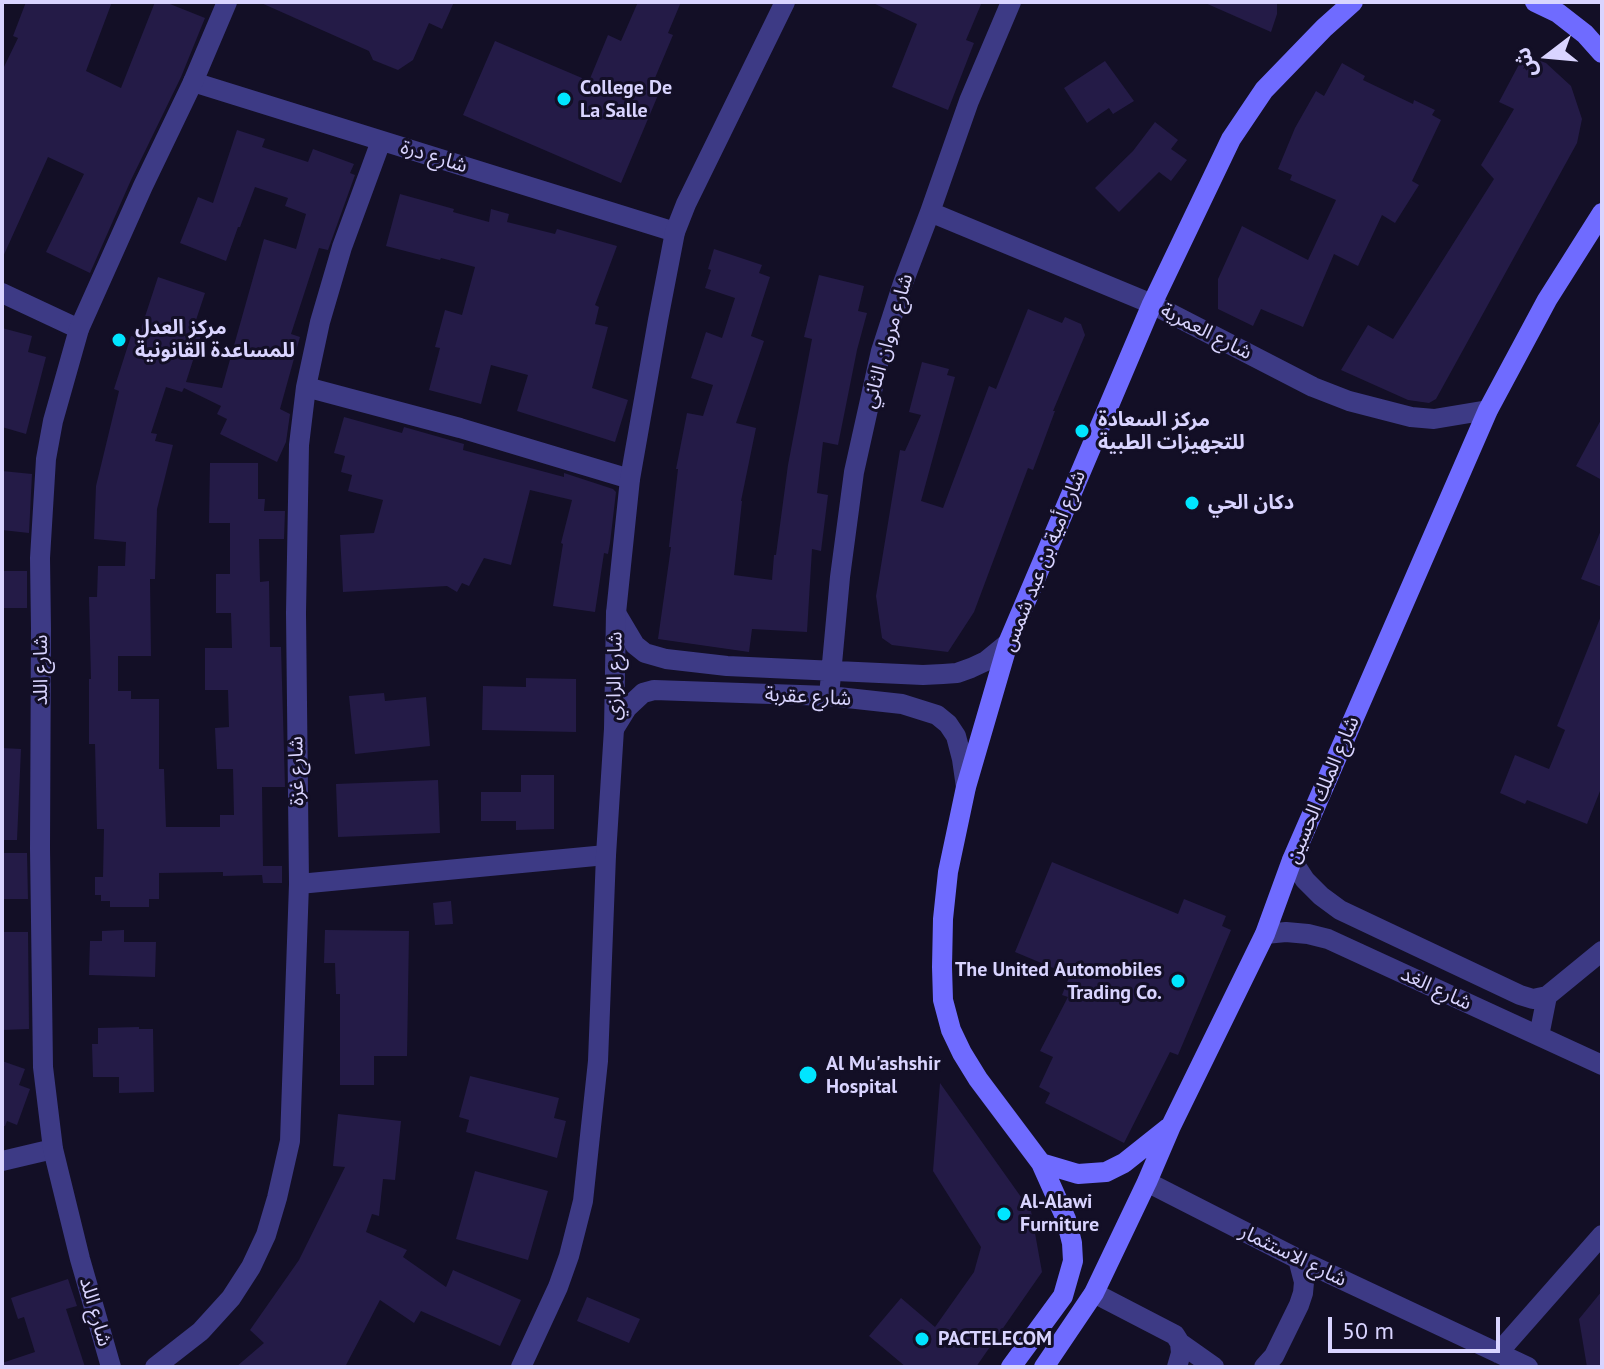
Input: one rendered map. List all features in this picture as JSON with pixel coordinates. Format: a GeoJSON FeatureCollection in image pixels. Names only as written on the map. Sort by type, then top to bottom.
{"type":"FeatureCollection","features":[{"type":"Feature","properties":{"kind":"main road","name":"شارع أمية بن عبد شمس"},"geometry":{"type":"LineString","coordinates":[[1041,1163],[962,1053],[951,1030],[943,1000],[943,919],[948,872],[966,787],[1008,643],[1152,304],[1231,139],[1264,90],[1353,2]]}},
{"type":"Feature","properties":{"kind":"main road"},"geometry":{"type":"LineString","coordinates":[[1535,2],[1558,13],[1585,34],[1602,53]]}},
{"type":"Feature","properties":{"kind":"main road","name":"شارع الملك الحسين"},"geometry":{"type":"LineString","coordinates":[[1044,1367],[1094,1293],[1265,934],[1292,860],[1488,410],[1547,300],[1602,213]]}},
{"type":"Feature","properties":{"kind":"main road"},"geometry":{"type":"LineString","coordinates":[[1041,1163],[1078,1174],[1106,1172],[1124,1163],[1171,1126]]}},
{"type":"Feature","properties":{"kind":"main road"},"geometry":{"type":"LineString","coordinates":[[1011,1367],[1063,1296],[1073,1261],[1066,1219],[1041,1163]]}},
{"type":"Feature","properties":{"kind":"street","name":"شارع اللد"},"geometry":{"type":"LineString","coordinates":[[111,1367],[53,1149],[43,1067],[40,558],[46,459],[53,421],[79,329],[227,2]]}},
{"type":"Feature","properties":{"kind":"street","name":"شارع الرازي"},"geometry":{"type":"LineString","coordinates":[[521,1367],[558,1287],[573,1244],[583,1201],[598,1061],[614,729],[616,613],[630,479],[675,232],[692,190],[785,2]]}},
{"type":"Feature","properties":{"kind":"street","name":"شارع مروان الثاني"},"geometry":{"type":"LineString","coordinates":[[829,696],[854,472],[875,373],[888,326],[969,101],[1011,2]]}},
{"type":"Feature","properties":{"kind":"street","name":"شارع درة"},"geometry":{"type":"LineString","coordinates":[[193,82],[675,232]]}},
{"type":"Feature","properties":{"kind":"street","name":"شارع غزة"},"geometry":{"type":"LineString","coordinates":[[155,1367],[201,1331],[231,1298],[251,1267],[266,1235],[290,1141],[299,884],[296,613],[299,445],[306,387],[320,322],[342,247],[381,141]]}},
{"type":"Feature","properties":{"kind":"street","name":"شارع العمرية"},"geometry":{"type":"LineString","coordinates":[[930,212],[1152,304],[1313,387],[1349,401],[1411,417],[1434,419],[1488,410]]}},
{"type":"Feature","properties":{"kind":"street"},"geometry":{"type":"LineString","coordinates":[[2,293],[79,329]]}},
{"type":"Feature","properties":{"kind":"street"},"geometry":{"type":"LineString","coordinates":[[306,387],[460,428],[630,479]]}},
{"type":"Feature","properties":{"kind":"street","name":"شارع عقربة"},"geometry":{"type":"LineString","coordinates":[[616,613],[635,645],[645,653],[666,659],[727,666],[923,675],[957,673],[986,661],[1008,643]]}},
{"type":"Feature","properties":{"kind":"street","name":"شارع عقربة"},"geometry":{"type":"LineString","coordinates":[[614,729],[627,708],[643,693],[654,690],[829,696],[902,704],[937,715],[948,724],[956,736],[966,787]]}},
{"type":"Feature","properties":{"kind":"street"},"geometry":{"type":"LineString","coordinates":[[299,884],[606,855]]}},
{"type":"Feature","properties":{"kind":"street"},"geometry":{"type":"LineString","coordinates":[[1292,860],[1305,880],[1321,896],[1350,916],[1533,999],[1547,996],[1602,951]]}},
{"type":"Feature","properties":{"kind":"street","name":"شارع الغد"},"geometry":{"type":"LineString","coordinates":[[1265,934],[1286,932],[1328,939],[1602,1065]]}},
{"type":"Feature","properties":{"kind":"street"},"geometry":{"type":"LineString","coordinates":[[1539,1036],[1547,996]]}},
{"type":"Feature","properties":{"kind":"street"},"geometry":{"type":"LineString","coordinates":[[2,1161],[53,1149]]}},
{"type":"Feature","properties":{"kind":"street","name":"شارع الاستثمار"},"geometry":{"type":"LineString","coordinates":[[1147,1182],[1298,1259],[1528,1367]]}},
{"type":"Feature","properties":{"kind":"street"},"geometry":{"type":"LineString","coordinates":[[1498,1353],[1602,1235]]}},
{"type":"Feature","properties":{"kind":"street"},"geometry":{"type":"LineString","coordinates":[[1264,1367],[1274,1356],[1303,1293],[1304,1282],[1298,1259]]}},
{"type":"Feature","properties":{"kind":"street"},"geometry":{"type":"LineString","coordinates":[[1094,1293],[1168,1330],[1180,1343],[1214,1367]]}},
{"type":"Feature","properties":{"kind":"street"},"geometry":{"type":"LineString","coordinates":[[1177,1367],[1180,1343]]}},
{"type":"Feature","properties":{"kind":"building"},"geometry":{"type":"Polygon","coordinates":[[[26,2],[112,2],[86,71],[121,88],[155,2],[165,2],[205,18],[90,273],[46,252],[84,174],[48,157],[2,259],[2,71],[18,38],[13,36],[26,2]]]}},
{"type":"Feature","properties":{"kind":"building"},"geometry":{"type":"Polygon","coordinates":[[[259,2],[454,2],[442,29],[429,23],[413,60],[398,70],[373,60],[369,51],[259,2]]]}},
{"type":"Feature","properties":{"kind":"building","name":"College De La Salle"},"geometry":{"type":"Polygon","coordinates":[[[638,2],[681,2],[668,33],[673,35],[652,85],[661,88],[621,183],[463,115],[495,41],[589,81],[608,35],[621,41],[638,2]]]}},
{"type":"Feature","properties":{"kind":"building"},"geometry":{"type":"Polygon","coordinates":[[[871,2],[982,2],[966,40],[974,43],[948,110],[892,87],[917,24],[871,2]]]}},
{"type":"Feature","properties":{"kind":"building"},"geometry":{"type":"Polygon","coordinates":[[[1203,2],[1277,2],[1277,14],[1271,32],[1203,2]]]}},
{"type":"Feature","properties":{"kind":"building"},"geometry":{"type":"Polygon","coordinates":[[[1524,55],[1546,63],[1571,86],[1582,119],[1577,143],[1436,399],[1429,403],[1408,400],[1341,370],[1368,325],[1393,339],[1494,179],[1481,165],[1514,109],[1499,102],[1524,55]]]}},
{"type":"Feature","properties":{"kind":"building"},"geometry":{"type":"Polygon","coordinates":[[[1105,61],[1134,101],[1113,114],[1109,108],[1087,123],[1064,88],[1105,61]]]}},
{"type":"Feature","properties":{"kind":"building"},"geometry":{"type":"Polygon","coordinates":[[[1342,63],[1365,76],[1363,80],[1413,104],[1414,100],[1435,110],[1432,115],[1441,120],[1412,181],[1419,185],[1395,223],[1382,215],[1358,266],[1334,254],[1303,327],[1261,309],[1253,326],[1218,309],[1218,279],[1242,226],[1308,260],[1336,200],[1290,180],[1292,175],[1278,169],[1295,128],[1316,91],[1324,96],[1342,63]]]}},
{"type":"Feature","properties":{"kind":"building"},"geometry":{"type":"Polygon","coordinates":[[[1155,122],[1178,140],[1171,149],[1187,160],[1171,181],[1159,172],[1119,212],[1095,188],[1133,151],[1155,122]]]}},
{"type":"Feature","properties":{"kind":"building"},"geometry":{"type":"Polygon","coordinates":[[[237,130],[265,139],[262,147],[308,162],[313,149],[354,164],[350,173],[355,175],[328,250],[319,248],[291,334],[300,337],[280,409],[290,414],[286,442],[277,462],[220,434],[227,419],[217,414],[221,406],[184,388],[182,392],[166,387],[151,433],[157,434],[155,441],[173,445],[157,509],[155,579],[150,579],[151,656],[118,656],[118,691],[131,691],[131,699],[159,699],[159,769],[164,769],[166,827],[220,827],[220,815],[234,815],[233,769],[217,769],[215,728],[229,727],[228,690],[205,690],[205,648],[232,648],[231,613],[216,613],[216,574],[230,574],[230,523],[209,523],[210,463],[258,463],[258,499],[265,499],[264,511],[285,511],[284,539],[259,539],[260,582],[269,581],[270,647],[281,647],[285,787],[262,787],[263,866],[282,866],[282,883],[263,883],[262,875],[159,873],[159,899],[149,899],[149,907],[110,907],[110,901],[101,901],[101,895],[95,895],[95,877],[103,877],[104,829],[97,829],[95,744],[89,744],[89,597],[97,597],[98,566],[125,566],[126,542],[94,539],[96,486],[119,391],[114,389],[131,336],[138,338],[158,277],[205,293],[196,320],[205,323],[186,382],[222,388],[264,239],[296,249],[306,214],[285,206],[288,198],[255,187],[226,261],[180,243],[198,197],[213,203],[237,130]]]}},
{"type":"Feature","properties":{"kind":"building"},"geometry":{"type":"Polygon","coordinates":[[[400,194],[489,222],[491,209],[509,214],[507,222],[555,234],[557,229],[617,246],[595,305],[599,307],[595,324],[608,327],[592,388],[628,400],[615,442],[517,411],[528,375],[491,365],[481,404],[429,390],[440,348],[435,347],[445,310],[462,315],[475,267],[386,246],[400,194]]]}},
{"type":"Feature","properties":{"kind":"building"},"geometry":{"type":"Polygon","coordinates":[[[714,249],[762,265],[759,273],[770,277],[751,336],[764,341],[736,423],[756,428],[741,501],[734,575],[772,580],[788,465],[812,339],[804,337],[819,275],[864,286],[858,311],[867,313],[838,445],[823,442],[817,493],[828,495],[821,551],[812,549],[807,632],[752,629],[749,652],[658,639],[671,547],[676,469],[687,413],[703,416],[713,385],[691,378],[706,332],[722,338],[735,298],[705,288],[714,249]]]}},
{"type":"Feature","properties":{"kind":"building"},"geometry":{"type":"Polygon","coordinates":[[[1028,309],[1062,323],[1065,317],[1081,324],[1085,335],[1053,411],[1033,470],[1028,468],[974,612],[948,652],[892,645],[882,638],[876,596],[900,450],[905,451],[921,415],[909,412],[922,362],[949,369],[947,375],[955,377],[921,501],[943,508],[989,386],[996,389],[1028,309]]]}},
{"type":"Feature","properties":{"kind":"building"},"geometry":{"type":"Polygon","coordinates":[[[2,328],[32,336],[28,352],[46,357],[26,434],[2,427],[2,328]]]}},
{"type":"Feature","properties":{"kind":"building"},"geometry":{"type":"Polygon","coordinates":[[[344,417],[402,433],[404,427],[464,444],[463,450],[564,477],[564,473],[613,489],[616,492],[610,543],[608,554],[604,553],[595,612],[553,606],[561,543],[572,500],[530,490],[511,565],[484,558],[469,586],[462,583],[457,592],[447,586],[343,592],[340,535],[374,533],[383,500],[348,491],[352,475],[341,472],[345,456],[334,453],[344,417]]]}},
{"type":"Feature","properties":{"kind":"building"},"geometry":{"type":"Polygon","coordinates":[[[1602,418],[1602,480],[1576,466],[1602,418]]]}},
{"type":"Feature","properties":{"kind":"building"},"geometry":{"type":"Polygon","coordinates":[[[2,471],[32,474],[29,533],[2,530],[2,471]]]}},
{"type":"Feature","properties":{"kind":"building"},"geometry":{"type":"Polygon","coordinates":[[[1602,530],[1602,587],[1581,579],[1602,530]]]}},
{"type":"Feature","properties":{"kind":"building"},"geometry":{"type":"Polygon","coordinates":[[[2,571],[27,571],[27,608],[2,608],[2,571]]]}},
{"type":"Feature","properties":{"kind":"building"},"geometry":{"type":"Polygon","coordinates":[[[1601,616],[1602,786],[1587,824],[1527,800],[1525,804],[1500,793],[1515,755],[1549,769],[1565,730],[1557,726],[1601,616]]]}},
{"type":"Feature","properties":{"kind":"building"},"geometry":{"type":"Polygon","coordinates":[[[526,678],[576,679],[576,732],[482,730],[483,686],[526,687],[526,678]]]}},
{"type":"Feature","properties":{"kind":"building"},"geometry":{"type":"Polygon","coordinates":[[[384,693],[385,701],[426,697],[430,746],[355,754],[349,696],[384,693]]]}},
{"type":"Feature","properties":{"kind":"building"},"geometry":{"type":"Polygon","coordinates":[[[2,748],[21,749],[17,840],[2,840],[2,748]]]}},
{"type":"Feature","properties":{"kind":"building"},"geometry":{"type":"Polygon","coordinates":[[[521,775],[554,775],[554,829],[516,830],[516,821],[481,821],[481,792],[521,792],[521,775]]]}},
{"type":"Feature","properties":{"kind":"building"},"geometry":{"type":"Polygon","coordinates":[[[438,780],[440,833],[338,837],[336,784],[438,780]]]}},
{"type":"Feature","properties":{"kind":"building"},"geometry":{"type":"Polygon","coordinates":[[[2,853],[27,853],[28,899],[2,899],[2,853]]]}},
{"type":"Feature","properties":{"kind":"building"},"geometry":{"type":"Polygon","coordinates":[[[1052,862],[1178,914],[1184,899],[1226,916],[1222,926],[1231,930],[1178,1055],[1170,1052],[1124,1143],[1045,1103],[1050,1093],[1039,1087],[1053,1057],[1040,1051],[1068,997],[1062,995],[1070,975],[1015,952],[1052,862]]]}},
{"type":"Feature","properties":{"kind":"building"},"geometry":{"type":"Polygon","coordinates":[[[451,901],[453,924],[435,925],[433,903],[451,901]]]}},
{"type":"Feature","properties":{"kind":"building"},"geometry":{"type":"Polygon","coordinates":[[[124,930],[124,942],[156,942],[155,977],[89,975],[90,941],[102,941],[102,931],[124,930]]]}},
{"type":"Feature","properties":{"kind":"building"},"geometry":{"type":"Polygon","coordinates":[[[325,930],[409,931],[407,1056],[374,1056],[374,1085],[340,1085],[340,994],[336,994],[335,963],[324,963],[325,930]]]}},
{"type":"Feature","properties":{"kind":"building"},"geometry":{"type":"Polygon","coordinates":[[[2,932],[28,932],[29,1029],[2,1030],[2,932]]]}},
{"type":"Feature","properties":{"kind":"building"},"geometry":{"type":"Polygon","coordinates":[[[98,1028],[153,1029],[154,1092],[119,1093],[119,1077],[93,1077],[92,1044],[98,1044],[98,1028]]]}},
{"type":"Feature","properties":{"kind":"building"},"geometry":{"type":"Polygon","coordinates":[[[2,1061],[25,1069],[19,1085],[30,1089],[17,1125],[7,1121],[2,1126],[2,1061]]]}},
{"type":"Feature","properties":{"kind":"building"},"geometry":{"type":"Polygon","coordinates":[[[470,1076],[559,1098],[554,1118],[566,1121],[557,1158],[466,1132],[469,1120],[459,1117],[470,1076]]]}},
{"type":"Feature","properties":{"kind":"building"},"geometry":{"type":"Polygon","coordinates":[[[940,1083],[1031,1211],[1042,1272],[976,1367],[906,1367],[869,1336],[901,1298],[935,1327],[974,1272],[981,1247],[933,1171],[940,1083]]]}},
{"type":"Feature","properties":{"kind":"building"},"geometry":{"type":"Polygon","coordinates":[[[338,1114],[401,1121],[395,1180],[383,1179],[379,1216],[372,1214],[366,1232],[407,1250],[403,1257],[446,1287],[453,1270],[521,1300],[500,1346],[421,1311],[414,1323],[380,1300],[345,1367],[236,1367],[264,1343],[250,1330],[299,1260],[345,1167],[333,1166],[338,1114]]]}},
{"type":"Feature","properties":{"kind":"building"},"geometry":{"type":"Polygon","coordinates":[[[475,1171],[548,1191],[528,1260],[456,1239],[475,1171]]]}},
{"type":"Feature","properties":{"kind":"building"},"geometry":{"type":"Polygon","coordinates":[[[68,1279],[77,1306],[66,1309],[85,1367],[2,1367],[2,1363],[35,1352],[24,1317],[18,1319],[11,1298],[68,1279]]]}},
{"type":"Feature","properties":{"kind":"building"},"geometry":{"type":"Polygon","coordinates":[[[1602,1291],[1602,1367],[1587,1367],[1579,1319],[1602,1291]]]}},
{"type":"Feature","properties":{"kind":"building"},"geometry":{"type":"Polygon","coordinates":[[[587,1297],[640,1319],[629,1343],[577,1321],[587,1297]]]}},
{"type":"Feature","properties":{"kind":"place","name":"College De La Salle"},"geometry":{"type":"Point","coordinates":[564,99]}},
{"type":"Feature","properties":{"kind":"place","name":"مركز العدل للمساعدة القانونية"},"geometry":{"type":"Point","coordinates":[119,340]}},
{"type":"Feature","properties":{"kind":"place","name":"مركز السعادة للتجهيزات الطبية"},"geometry":{"type":"Point","coordinates":[1082,431]}},
{"type":"Feature","properties":{"kind":"place","name":"دكان الحي"},"geometry":{"type":"Point","coordinates":[1192,503]}},
{"type":"Feature","properties":{"kind":"place","name":"The United Automobiles Trading Co."},"geometry":{"type":"Point","coordinates":[1178,981]}},
{"type":"Feature","properties":{"kind":"place","name":"Al Mu'ashshir Hospital"},"geometry":{"type":"Point","coordinates":[808,1075]}},
{"type":"Feature","properties":{"kind":"place","name":"Al-Alawi Furniture"},"geometry":{"type":"Point","coordinates":[1004,1214]}},
{"type":"Feature","properties":{"kind":"place","name":"PACTELECOM"},"geometry":{"type":"Point","coordinates":[922,1339]}}]}
